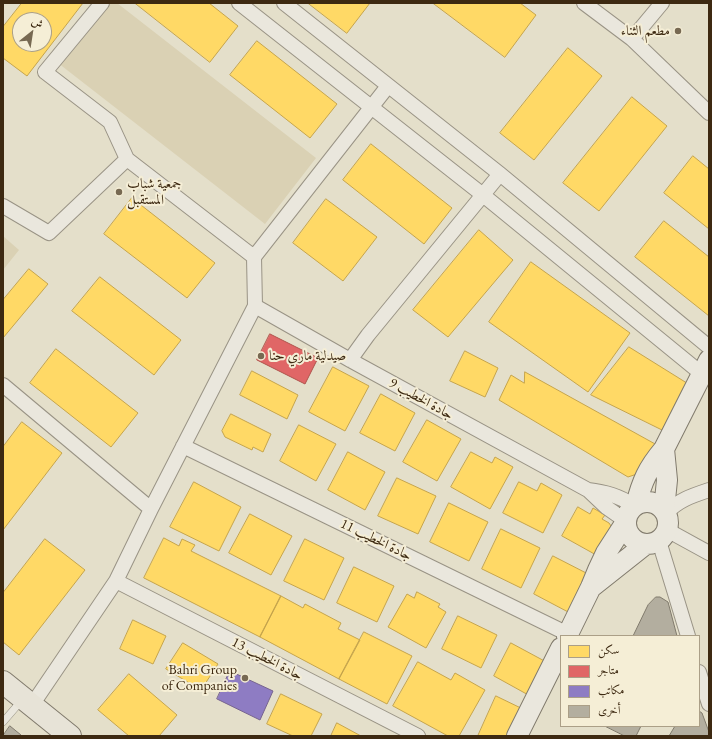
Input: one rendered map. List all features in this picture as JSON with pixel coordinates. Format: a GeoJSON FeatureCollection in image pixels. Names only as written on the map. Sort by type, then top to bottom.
{"type":"FeatureCollection","features":[{"type":"Feature","properties":{"kind":"main road"},"geometry":{"type":"LineString","coordinates":[[660,528],[641,543],[632,538],[626,528],[643,480],[664,449],[706,367]]}},
{"type":"Feature","properties":{"kind":"main road"},"geometry":{"type":"LineString","coordinates":[[591,587],[660,528],[667,480],[664,449]]}},
{"type":"Feature","properties":{"kind":"main road"},"geometry":{"type":"LineString","coordinates":[[567,635],[606,554],[631,513],[641,503],[651,502],[660,507],[660,528]]}},
{"type":"Feature","properties":{"kind":"main road"},"geometry":{"type":"LineString","coordinates":[[517,736],[560,649]]}},
{"type":"Feature","properties":{"kind":"main road"},"geometry":{"type":"LineString","coordinates":[[3,682],[70,736]]}},
{"type":"Feature","properties":{"kind":"street"},"geometry":{"type":"LineString","coordinates":[[102,3],[44,72],[110,122],[127,159],[254,257]]}},
{"type":"Feature","properties":{"kind":"street"},"geometry":{"type":"LineString","coordinates":[[239,3],[706,367]]}},
{"type":"Feature","properties":{"kind":"street"},"geometry":{"type":"LineString","coordinates":[[284,3],[500,174],[709,346]]}},
{"type":"Feature","properties":{"kind":"street"},"geometry":{"type":"LineString","coordinates":[[584,3],[632,39],[709,113]]}},
{"type":"Feature","properties":{"kind":"street"},"geometry":{"type":"LineString","coordinates":[[632,39],[662,3]]}},
{"type":"Feature","properties":{"kind":"street"},"geometry":{"type":"LineString","coordinates":[[28,702],[116,581],[151,509],[255,306],[254,257],[388,86]]}},
{"type":"Feature","properties":{"kind":"street"},"geometry":{"type":"LineString","coordinates":[[3,206],[49,233],[127,159]]}},
{"type":"Feature","properties":{"kind":"street"},"geometry":{"type":"LineString","coordinates":[[350,360],[368,335],[500,174]]}},
{"type":"Feature","properties":{"kind":"street","name":"جادة الخطيب 9"},"geometry":{"type":"LineString","coordinates":[[255,306],[350,360],[588,490],[606,507],[631,513]]}},
{"type":"Feature","properties":{"kind":"street"},"geometry":{"type":"LineString","coordinates":[[3,384],[151,509]]}},
{"type":"Feature","properties":{"kind":"street","name":"جادة الخطيب 11"},"geometry":{"type":"LineString","coordinates":[[183,446],[560,636]]}},
{"type":"Feature","properties":{"kind":"street"},"geometry":{"type":"LineString","coordinates":[[688,635],[660,528],[677,503],[690,496],[709,490]]}},
{"type":"Feature","properties":{"kind":"street"},"geometry":{"type":"LineString","coordinates":[[660,528],[709,553]]}},
{"type":"Feature","properties":{"kind":"street","name":"جادة الخطيب 13"},"geometry":{"type":"LineString","coordinates":[[116,581],[418,736]]}},
{"type":"Feature","properties":{"kind":"street"},"geometry":{"type":"LineString","coordinates":[[700,675],[709,704]]}},
{"type":"Feature","properties":{"kind":"lane"},"geometry":{"type":"LineString","coordinates":[[3,722],[28,702]]}},
{"type":"Feature","properties":{"kind":"shaded area"},"geometry":{"type":"Polygon","coordinates":[[[105,3],[117,3],[316,158],[265,224],[58,63],[105,3]]]}},
{"type":"Feature","properties":{"kind":"shaded area"},"geometry":{"type":"Polygon","coordinates":[[[3,236],[19,250],[3,270],[3,236]]]}},
{"type":"Feature","properties":{"kind":"building: سكن"},"geometry":{"type":"Polygon","coordinates":[[[22,3],[83,3],[52,43],[52,12],[15,12],[22,3]]]}},
{"type":"Feature","properties":{"kind":"building: سكن"},"geometry":{"type":"Polygon","coordinates":[[[135,3],[209,3],[238,26],[210,62],[135,3]]]}},
{"type":"Feature","properties":{"kind":"building: سكن"},"geometry":{"type":"Polygon","coordinates":[[[308,3],[370,3],[347,33],[308,3]]]}},
{"type":"Feature","properties":{"kind":"building: سكن"},"geometry":{"type":"Polygon","coordinates":[[[433,3],[520,3],[536,15],[505,57],[433,3]]]}},
{"type":"Feature","properties":{"kind":"building: سكن"},"geometry":{"type":"Polygon","coordinates":[[[12,16],[12,52],[45,52],[27,76],[3,58],[3,27],[12,16]]]}},
{"type":"Feature","properties":{"kind":"building: سكن"},"geometry":{"type":"Polygon","coordinates":[[[257,41],[337,104],[310,138],[230,75],[257,41]]]}},
{"type":"Feature","properties":{"kind":"building: سكن"},"geometry":{"type":"Polygon","coordinates":[[[568,48],[602,76],[534,160],[500,133],[568,48]]]}},
{"type":"Feature","properties":{"kind":"building: سكن"},"geometry":{"type":"Polygon","coordinates":[[[632,97],[667,126],[599,211],[563,183],[632,97]]]}},
{"type":"Feature","properties":{"kind":"building: سكن"},"geometry":{"type":"Polygon","coordinates":[[[371,144],[452,208],[424,244],[343,180],[371,144]]]}},
{"type":"Feature","properties":{"kind":"building: سكن"},"geometry":{"type":"Polygon","coordinates":[[[693,156],[709,169],[709,229],[664,193],[693,156]]]}},
{"type":"Feature","properties":{"kind":"building: سكن"},"geometry":{"type":"Polygon","coordinates":[[[132,198],[215,263],[187,298],[104,234],[132,198]]]}},
{"type":"Feature","properties":{"kind":"building: سكن"},"geometry":{"type":"Polygon","coordinates":[[[326,199],[377,237],[343,281],[293,243],[326,199]]]}},
{"type":"Feature","properties":{"kind":"building: سكن"},"geometry":{"type":"Polygon","coordinates":[[[664,221],[709,257],[709,316],[635,257],[664,221]]]}},
{"type":"Feature","properties":{"kind":"building: سكن"},"geometry":{"type":"Polygon","coordinates":[[[479,230],[513,260],[448,337],[413,310],[479,230]]]}},
{"type":"Feature","properties":{"kind":"building: سكن"},"geometry":{"type":"Polygon","coordinates":[[[531,262],[630,333],[588,392],[489,322],[531,262]]]}},
{"type":"Feature","properties":{"kind":"building: سكن"},"geometry":{"type":"Polygon","coordinates":[[[29,269],[48,284],[3,338],[3,300],[29,269]]]}},
{"type":"Feature","properties":{"kind":"building: سكن"},"geometry":{"type":"Polygon","coordinates":[[[100,277],[181,340],[154,375],[72,311],[100,277]]]}},
{"type":"Feature","properties":{"kind":"building: سكن"},"geometry":{"type":"Polygon","coordinates":[[[629,347],[690,385],[662,430],[591,395],[629,347]]]}},
{"type":"Feature","properties":{"kind":"building: سكن"},"geometry":{"type":"Polygon","coordinates":[[[56,349],[138,413],[111,447],[30,383],[56,349]]]}},
{"type":"Feature","properties":{"kind":"building: سكن"},"geometry":{"type":"Polygon","coordinates":[[[465,351],[498,368],[485,397],[450,381],[465,351]]]}},
{"type":"Feature","properties":{"kind":"building: سكن"},"geometry":{"type":"Polygon","coordinates":[[[333,367],[369,386],[345,431],[309,412],[333,367]]]}},
{"type":"Feature","properties":{"kind":"building: سكن"},"geometry":{"type":"Polygon","coordinates":[[[252,371],[298,395],[287,419],[240,395],[252,371]]]}},
{"type":"Feature","properties":{"kind":"building: سكن"},"geometry":{"type":"Polygon","coordinates":[[[525,372],[666,450],[655,468],[628,477],[499,400],[511,375],[524,383],[525,372]]]}},
{"type":"Feature","properties":{"kind":"building: سكن"},"geometry":{"type":"Polygon","coordinates":[[[381,394],[415,413],[395,451],[360,433],[381,394]]]}},
{"type":"Feature","properties":{"kind":"building: سكن"},"geometry":{"type":"Polygon","coordinates":[[[231,414],[271,434],[263,452],[253,447],[252,450],[225,437],[222,431],[231,414]]]}},
{"type":"Feature","properties":{"kind":"building: سكن"},"geometry":{"type":"Polygon","coordinates":[[[427,420],[461,439],[437,481],[403,462],[427,420]]]}},
{"type":"Feature","properties":{"kind":"building: سكن"},"geometry":{"type":"Polygon","coordinates":[[[22,422],[62,453],[3,530],[3,447],[22,422]]]}},
{"type":"Feature","properties":{"kind":"building: سكن"},"geometry":{"type":"Polygon","coordinates":[[[299,425],[336,444],[316,481],[280,461],[299,425]]]}},
{"type":"Feature","properties":{"kind":"building: سكن"},"geometry":{"type":"Polygon","coordinates":[[[348,452],[385,472],[365,510],[328,490],[348,452]]]}},
{"type":"Feature","properties":{"kind":"building: سكن"},"geometry":{"type":"Polygon","coordinates":[[[471,452],[492,463],[495,457],[513,467],[490,509],[451,487],[471,452]]]}},
{"type":"Feature","properties":{"kind":"building: سكن"},"geometry":{"type":"Polygon","coordinates":[[[397,478],[436,496],[418,534],[378,516],[397,478]]]}},
{"type":"Feature","properties":{"kind":"building: سكن"},"geometry":{"type":"Polygon","coordinates":[[[194,482],[241,507],[219,551],[170,527],[194,482]]]}},
{"type":"Feature","properties":{"kind":"building: سكن"},"geometry":{"type":"Polygon","coordinates":[[[519,482],[537,491],[541,483],[562,495],[543,533],[503,513],[519,482]]]}},
{"type":"Feature","properties":{"kind":"building: سكن"},"geometry":{"type":"Polygon","coordinates":[[[449,503],[488,522],[469,561],[430,542],[449,503]]]}},
{"type":"Feature","properties":{"kind":"building: سكن"},"geometry":{"type":"Polygon","coordinates":[[[578,507],[590,514],[593,508],[605,515],[602,519],[609,523],[613,529],[598,556],[562,536],[578,507]]]}},
{"type":"Feature","properties":{"kind":"building: سكن"},"geometry":{"type":"Polygon","coordinates":[[[250,514],[292,536],[271,575],[229,553],[250,514]]]}},
{"type":"Feature","properties":{"kind":"building: سكن"},"geometry":{"type":"Polygon","coordinates":[[[501,529],[540,548],[521,588],[482,569],[501,529]]]}},
{"type":"Feature","properties":{"kind":"building: سكن"},"geometry":{"type":"Polygon","coordinates":[[[164,538],[179,546],[182,539],[195,545],[191,551],[281,596],[260,637],[144,578],[164,538]]]}},
{"type":"Feature","properties":{"kind":"building: سكن"},"geometry":{"type":"Polygon","coordinates":[[[45,539],[85,570],[19,655],[3,642],[3,593],[45,539]]]}},
{"type":"Feature","properties":{"kind":"building: سكن"},"geometry":{"type":"Polygon","coordinates":[[[305,539],[344,558],[324,600],[284,581],[305,539]]]}},
{"type":"Feature","properties":{"kind":"building: سكن"},"geometry":{"type":"Polygon","coordinates":[[[553,556],[592,576],[570,613],[534,594],[553,556]]]}},
{"type":"Feature","properties":{"kind":"building: سكن"},"geometry":{"type":"Polygon","coordinates":[[[354,567],[394,586],[377,622],[337,603],[354,567]]]}},
{"type":"Feature","properties":{"kind":"building: سكن"},"geometry":{"type":"Polygon","coordinates":[[[417,592],[440,604],[438,607],[446,612],[426,648],[388,627],[407,594],[414,598],[417,592]]]}},
{"type":"Feature","properties":{"kind":"building: سكن"},"geometry":{"type":"Polygon","coordinates":[[[281,596],[303,608],[305,604],[341,623],[338,629],[360,640],[339,679],[260,637],[281,596]]]}},
{"type":"Feature","properties":{"kind":"building: سكن"},"geometry":{"type":"Polygon","coordinates":[[[458,616],[497,635],[481,668],[442,649],[458,616]]]}},
{"type":"Feature","properties":{"kind":"building: سكن"},"geometry":{"type":"Polygon","coordinates":[[[133,620],[166,636],[153,664],[120,649],[133,620]]]}},
{"type":"Feature","properties":{"kind":"building: سكن"},"geometry":{"type":"Polygon","coordinates":[[[364,632],[412,656],[387,704],[339,679],[364,632]]]}},
{"type":"Feature","properties":{"kind":"building: سكن"},"geometry":{"type":"Polygon","coordinates":[[[183,643],[218,664],[201,690],[166,669],[183,643]]]}},
{"type":"Feature","properties":{"kind":"building: سكن"},"geometry":{"type":"Polygon","coordinates":[[[511,643],[550,664],[532,697],[494,676],[511,643]]]}},
{"type":"Feature","properties":{"kind":"building: سكن"},"geometry":{"type":"Polygon","coordinates":[[[418,662],[451,680],[455,673],[485,690],[459,736],[448,736],[393,706],[418,662]]]}},
{"type":"Feature","properties":{"kind":"building: سكن"},"geometry":{"type":"Polygon","coordinates":[[[129,674],[177,715],[159,736],[129,736],[98,710],[129,674]]]}},
{"type":"Feature","properties":{"kind":"building: سكن"},"geometry":{"type":"Polygon","coordinates":[[[281,694],[322,714],[311,736],[293,736],[267,724],[281,694]]]}},
{"type":"Feature","properties":{"kind":"building: سكن"},"geometry":{"type":"Polygon","coordinates":[[[496,696],[527,711],[515,736],[478,736],[496,696]]]}},
{"type":"Feature","properties":{"kind":"building: سكن"},"geometry":{"type":"Polygon","coordinates":[[[337,723],[361,736],[331,736],[337,723]]]}},
{"type":"Feature","properties":{"kind":"building: متاجر"},"geometry":{"type":"Polygon","coordinates":[[[270,334],[318,358],[305,384],[257,360],[270,334]]]}},
{"type":"Feature","properties":{"kind":"building: مكاتب"},"geometry":{"type":"Polygon","coordinates":[[[230,671],[273,691],[260,720],[217,699],[230,671]]]}},
{"type":"Feature","properties":{"kind":"building: أخرى"},"geometry":{"type":"Polygon","coordinates":[[[656,597],[660,597],[668,602],[677,635],[633,635],[648,605],[656,597]]]}},
{"type":"Feature","properties":{"kind":"building: أخرى"},"geometry":{"type":"Polygon","coordinates":[[[700,712],[702,713],[709,736],[669,736],[674,727],[700,727],[700,712]]]}},
{"type":"Feature","properties":{"kind":"building: أخرى"},"geometry":{"type":"Polygon","coordinates":[[[10,726],[21,735],[21,736],[3,736],[10,726]]]}},
{"type":"Feature","properties":{"kind":"building: أخرى"},"geometry":{"type":"Polygon","coordinates":[[[607,727],[640,727],[636,736],[625,736],[607,727]]]}},
{"type":"Feature","properties":{"kind":"place","name":"مطعم الثناء"},"geometry":{"type":"Point","coordinates":[678,31]}},
{"type":"Feature","properties":{"kind":"place","name":"جمعية شباب المستقبل"},"geometry":{"type":"Point","coordinates":[119,192]}},
{"type":"Feature","properties":{"kind":"place","name":"صيدلية ماري حنا"},"geometry":{"type":"Point","coordinates":[261,356]}},
{"type":"Feature","properties":{"kind":"place","name":"Bahri Group of Companies"},"geometry":{"type":"Point","coordinates":[245,678]}}]}
